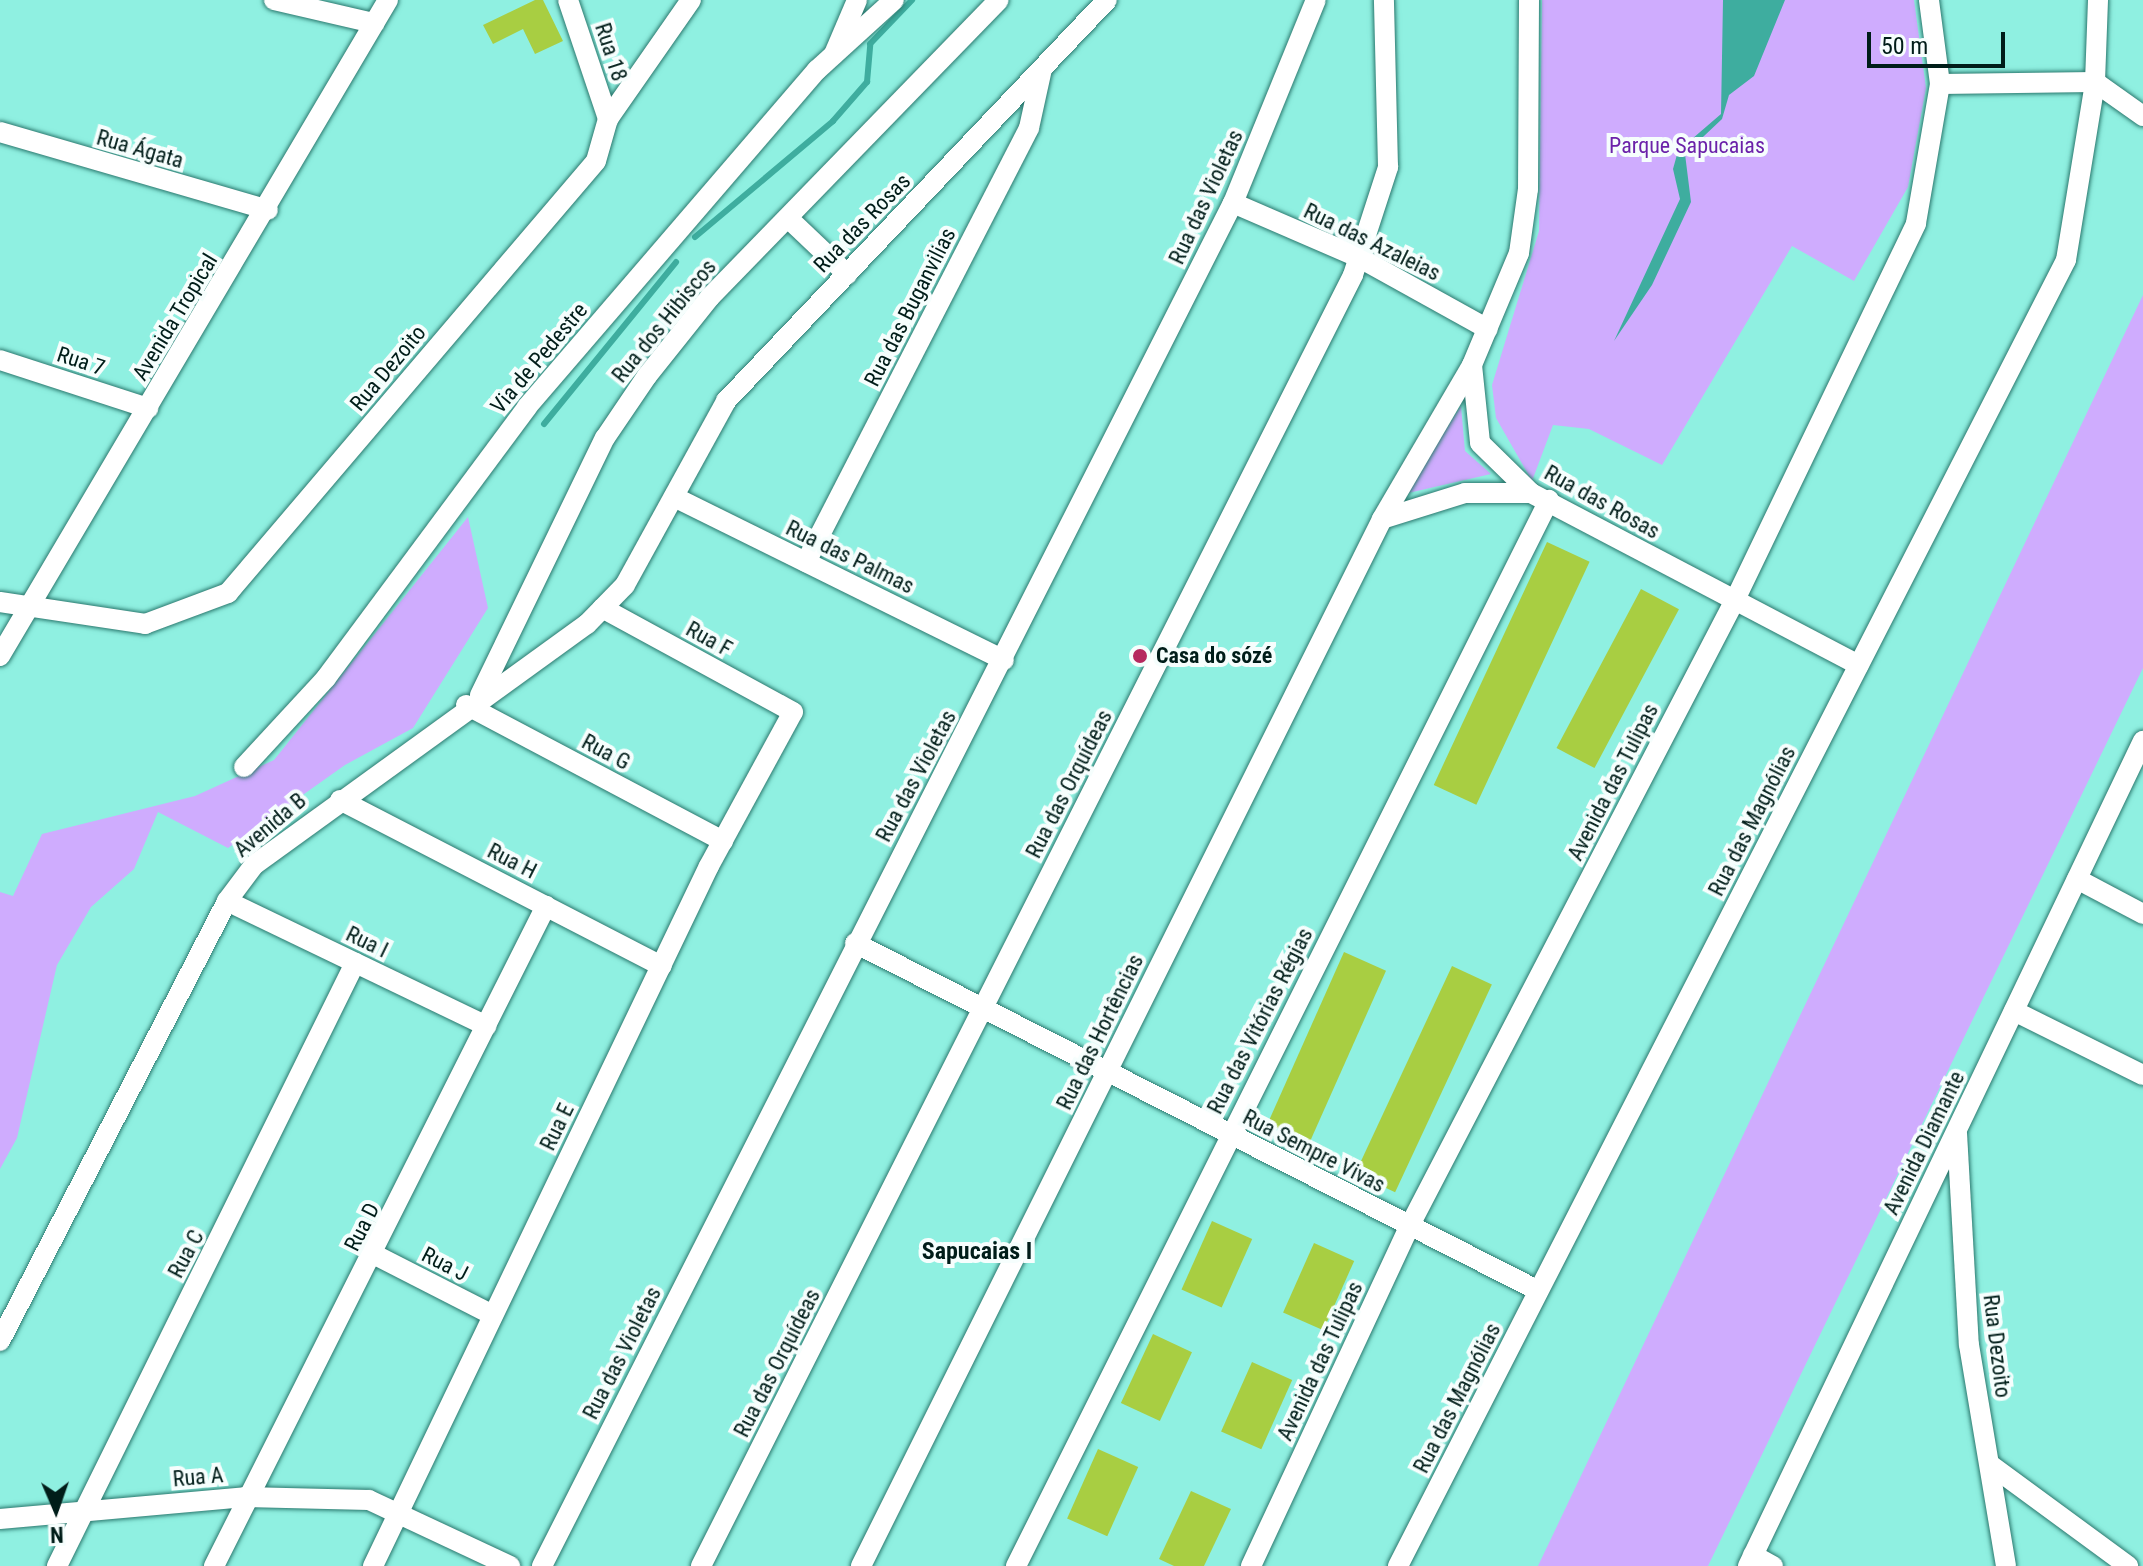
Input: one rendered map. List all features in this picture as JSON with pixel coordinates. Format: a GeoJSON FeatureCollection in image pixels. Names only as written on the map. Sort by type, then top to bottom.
{"type":"FeatureCollection","features":[{"type":"Feature","properties":{"kind":"street"},"geometry":{"type":"LineString","coordinates":[[274,0],[374,23]]}},
{"type":"Feature","properties":{"kind":"street","name":"Avenida Tropical"},"geometry":{"type":"LineString","coordinates":[[0,656],[268,210],[388,0]]}},
{"type":"Feature","properties":{"kind":"street","name":"Rua 18"},"geometry":{"type":"LineString","coordinates":[[568,0],[608,119]]}},
{"type":"Feature","properties":{"kind":"street","name":"Rua Dezoito"},"geometry":{"type":"LineString","coordinates":[[0,602],[29,611],[145,624],[228,593],[596,161],[608,119],[691,0]]}},
{"type":"Feature","properties":{"kind":"street"},"geometry":{"type":"LineString","coordinates":[[834,54],[857,0]]}},
{"type":"Feature","properties":{"kind":"street","name":"Via de Pedestre"},"geometry":{"type":"LineString","coordinates":[[244,767],[326,678],[527,407],[834,54],[894,0]]}},
{"type":"Feature","properties":{"kind":"street","name":"Rua dos Hibiscos"},"geometry":{"type":"LineString","coordinates":[[473,700],[605,438],[710,297],[790,220],[999,0]]}},
{"type":"Feature","properties":{"kind":"street","name":"Rua das Rosas"},"geometry":{"type":"LineString","coordinates":[[674,497],[726,401],[1107,0]]}},
{"type":"Feature","properties":{"kind":"street","name":"Rua das Violetas"},"geometry":{"type":"LineString","coordinates":[[542,1566],[855,943],[1004,660],[1233,203],[1316,0]]}},
{"type":"Feature","properties":{"kind":"street","name":"Rua das Orquídeas"},"geometry":{"type":"LineString","coordinates":[[701,1566],[1360,258],[1388,167],[1384,0]]}},
{"type":"Feature","properties":{"kind":"street","name":"Rua das Rosas"},"geometry":{"type":"LineString","coordinates":[[1529,0],[1528,189],[1519,253],[1472,365],[1480,443],[1540,496],[1734,602],[1859,665]]}},
{"type":"Feature","properties":{"kind":"street","name":"Avenida das Tulipas"},"geometry":{"type":"LineString","coordinates":[[1251,1566],[1409,1227],[1734,602],[1916,223],[1940,84],[1929,0]]}},
{"type":"Feature","properties":{"kind":"street","name":"Rua das Magnólias"},"geometry":{"type":"LineString","coordinates":[[1398,1566],[2066,260],[2095,82],[2098,0]]}},
{"type":"Feature","properties":{"kind":"street","name":"Rua das Buganvilias"},"geometry":{"type":"LineString","coordinates":[[806,562],[1029,128],[1042,68]]}},
{"type":"Feature","properties":{"kind":"street"},"geometry":{"type":"LineString","coordinates":[[1940,84],[2095,82],[2143,116]]}},
{"type":"Feature","properties":{"kind":"street","name":"Rua Ágata"},"geometry":{"type":"LineString","coordinates":[[0,132],[268,210]]}},
{"type":"Feature","properties":{"kind":"street","name":"Rua das Azaleias"},"geometry":{"type":"LineString","coordinates":[[1233,203],[1360,258],[1488,329]]}},
{"type":"Feature","properties":{"kind":"street"},"geometry":{"type":"LineString","coordinates":[[790,220],[847,274]]}},
{"type":"Feature","properties":{"kind":"street","name":"Rua 7"},"geometry":{"type":"LineString","coordinates":[[0,360],[148,408]]}},
{"type":"Feature","properties":{"kind":"street","name":"Rua das Hortências"},"geometry":{"type":"LineString","coordinates":[[861,1566],[1382,519],[1472,365]]}},
{"type":"Feature","properties":{"kind":"street"},"geometry":{"type":"LineString","coordinates":[[1382,519],[1465,493],[1540,496]]}},
{"type":"Feature","properties":{"kind":"street","name":"Rua das Vitórias Régias"},"geometry":{"type":"LineString","coordinates":[[1016,1566],[1540,496]]}},
{"type":"Feature","properties":{"kind":"street","name":"Rua das Palmas"},"geometry":{"type":"LineString","coordinates":[[674,497],[1004,660]]}},
{"type":"Feature","properties":{"kind":"street","name":"Avenida B"},"geometry":{"type":"LineString","coordinates":[[0,1341],[227,901],[254,865],[473,700],[602,608],[625,585],[674,497]]}},
{"type":"Feature","properties":{"kind":"street","name":"Rua F"},"geometry":{"type":"LineString","coordinates":[[602,608],[793,712]]}},
{"type":"Feature","properties":{"kind":"street","name":"Rua G"},"geometry":{"type":"LineString","coordinates":[[473,700],[723,841]]}},
{"type":"Feature","properties":{"kind":"street","name":"Rua E"},"geometry":{"type":"LineString","coordinates":[[373,1566],[723,841],[793,712]]}},
{"type":"Feature","properties":{"kind":"street","name":"Avenida Diamante"},"geometry":{"type":"LineString","coordinates":[[1751,1561],[2141,750]]}},
{"type":"Feature","properties":{"kind":"street","name":"Rua H"},"geometry":{"type":"LineString","coordinates":[[340,800],[662,966]]}},
{"type":"Feature","properties":{"kind":"street"},"geometry":{"type":"LineString","coordinates":[[2077,879],[2143,914]]}},
{"type":"Feature","properties":{"kind":"street","name":"Rua I"},"geometry":{"type":"LineString","coordinates":[[227,901],[487,1026]]}},
{"type":"Feature","properties":{"kind":"street","name":"Rua D"},"geometry":{"type":"LineString","coordinates":[[214,1566],[245,1497],[375,1255],[546,906]]}},
{"type":"Feature","properties":{"kind":"street","name":"Rua Sempre Vivas"},"geometry":{"type":"LineString","coordinates":[[855,943],[985,1005],[1106,1073],[1539,1291]]}},
{"type":"Feature","properties":{"kind":"street","name":"Rua C"},"geometry":{"type":"LineString","coordinates":[[57,1566],[79,1510],[355,963]]}},
{"type":"Feature","properties":{"kind":"street"},"geometry":{"type":"LineString","coordinates":[[2014,1011],[2143,1075]]}},
{"type":"Feature","properties":{"kind":"street","name":"Rua Dezoito"},"geometry":{"type":"LineString","coordinates":[[1957,1130],[1969,1345],[1992,1466],[2006,1566]]}},
{"type":"Feature","properties":{"kind":"street","name":"Rua J"},"geometry":{"type":"LineString","coordinates":[[375,1255],[493,1315]]}},
{"type":"Feature","properties":{"kind":"street"},"geometry":{"type":"LineString","coordinates":[[1992,1466],[2128,1566]]}},
{"type":"Feature","properties":{"kind":"street","name":"Rua A"},"geometry":{"type":"LineString","coordinates":[[0,1519],[245,1497],[369,1500],[398,1510],[510,1566]]}},
{"type":"Feature","properties":{"kind":"street"},"geometry":{"type":"LineString","coordinates":[[1751,1561],[1773,1566]]}},
{"type":"Feature","properties":{"kind":"green space","name":"Parque Sapucaias"},"geometry":{"type":"Polygon","coordinates":[[[1542,0],[1914,0],[1926,88],[1908,187],[1854,281],[1792,246],[1662,465],[1589,429],[1553,425],[1532,481],[1496,418],[1492,385],[1539,231],[1542,0]]]}},
{"type":"Feature","properties":{"kind":"green space"},"geometry":{"type":"Polygon","coordinates":[[[2143,295],[2143,668],[1708,1566],[1538,1566],[2143,295]]]}},
{"type":"Feature","properties":{"kind":"green space"},"geometry":{"type":"Polygon","coordinates":[[[1461,406],[1465,451],[1491,474],[1404,494],[1461,406]]]}},
{"type":"Feature","properties":{"kind":"green space"},"geometry":{"type":"Polygon","coordinates":[[[468,517],[488,608],[413,728],[345,765],[228,848],[158,812],[134,869],[91,907],[57,965],[17,1138],[0,1169],[0,892],[13,896],[42,834],[195,796],[274,760],[468,517]]]}},
{"type":"Feature","properties":{"kind":"water"},"geometry":{"type":"Polygon","coordinates":[[[1723,0],[1785,0],[1754,76],[1729,95],[1722,119],[1685,154],[1691,202],[1652,285],[1614,341],[1680,199],[1673,169],[1678,151],[1721,114],[1723,0]]]}},
{"type":"Feature","properties":{"kind":"building"},"geometry":{"type":"Polygon","coordinates":[[[535,0],[543,0],[563,41],[535,54],[523,29],[493,44],[483,25],[535,0]]]}},
{"type":"Feature","properties":{"kind":"building"},"geometry":{"type":"Polygon","coordinates":[[[1547,542],[1590,562],[1476,805],[1434,785],[1547,542]]]}},
{"type":"Feature","properties":{"kind":"building"},"geometry":{"type":"Polygon","coordinates":[[[1641,589],[1679,609],[1594,768],[1556,748],[1641,589]]]}},
{"type":"Feature","properties":{"kind":"building"},"geometry":{"type":"Polygon","coordinates":[[[1344,952],[1386,971],[1310,1142],[1268,1124],[1344,952]]]}},
{"type":"Feature","properties":{"kind":"building"},"geometry":{"type":"Polygon","coordinates":[[[1452,966],[1492,985],[1395,1192],[1355,1174],[1452,966]]]}},
{"type":"Feature","properties":{"kind":"building"},"geometry":{"type":"Polygon","coordinates":[[[1212,1221],[1252,1239],[1222,1307],[1181,1290],[1212,1221]]]}},
{"type":"Feature","properties":{"kind":"building"},"geometry":{"type":"Polygon","coordinates":[[[1314,1243],[1354,1261],[1323,1330],[1283,1312],[1314,1243]]]}},
{"type":"Feature","properties":{"kind":"building"},"geometry":{"type":"Polygon","coordinates":[[[1153,1334],[1192,1352],[1160,1421],[1121,1403],[1153,1334]]]}},
{"type":"Feature","properties":{"kind":"building"},"geometry":{"type":"Polygon","coordinates":[[[1252,1362],[1292,1380],[1261,1449],[1221,1431],[1252,1362]]]}},
{"type":"Feature","properties":{"kind":"building"},"geometry":{"type":"Polygon","coordinates":[[[1098,1449],[1138,1467],[1107,1536],[1067,1518],[1098,1449]]]}},
{"type":"Feature","properties":{"kind":"building"},"geometry":{"type":"Polygon","coordinates":[[[1191,1491],[1231,1509],[1204,1566],[1174,1566],[1159,1559],[1191,1491]]]}},
{"type":"Feature","properties":{"kind":"waterway"},"geometry":{"type":"LineString","coordinates":[[695,237],[833,121],[867,82],[870,44],[912,0]]}},
{"type":"Feature","properties":{"kind":"waterway"},"geometry":{"type":"LineString","coordinates":[[544,424],[676,262]]}},
{"type":"Feature","properties":{"kind":"place","name":"Casa do sózé"},"geometry":{"type":"Point","coordinates":[1140,656]}},
{"type":"Feature","properties":{"kind":"district","name":"Sapucaias I"},"geometry":{"type":"Point","coordinates":[977,1252]}}]}
